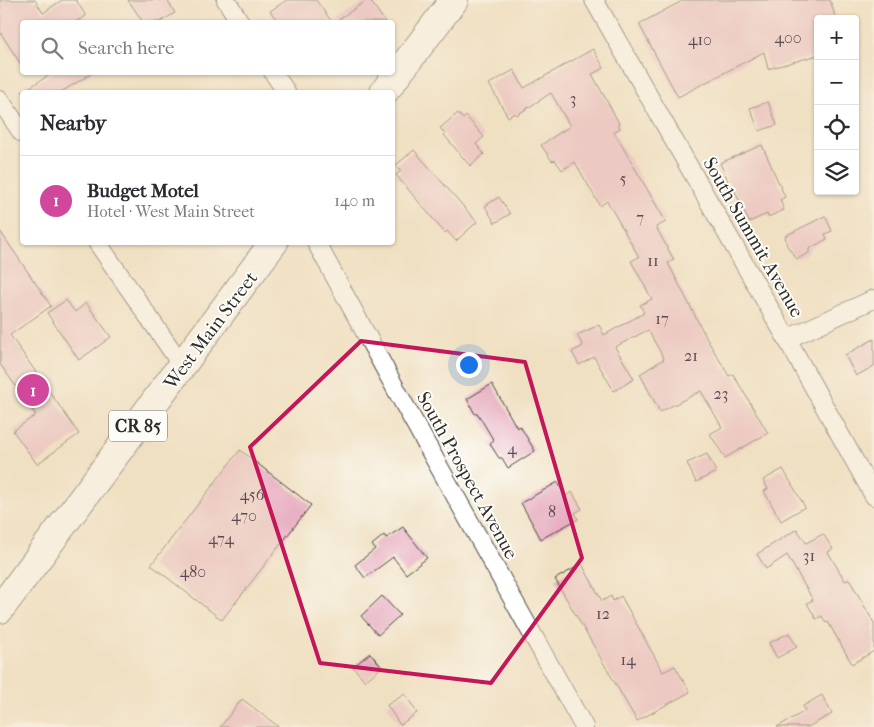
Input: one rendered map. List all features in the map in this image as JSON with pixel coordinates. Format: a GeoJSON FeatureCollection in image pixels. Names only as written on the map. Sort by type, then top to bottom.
{"type":"FeatureCollection","features":[{"type":"Feature","properties":{"kind":"main road"},"geometry":{"type":"LineString","coordinates":[[386,90],[454,0]]}},
{"type":"Feature","properties":{"kind":"main road","name":"West Main Street"},"geometry":{"type":"LineString","coordinates":[[2,602],[183,367],[272,245]]}},
{"type":"Feature","properties":{"kind":"street"},"geometry":{"type":"LineString","coordinates":[[226,0],[239,20]]}},
{"type":"Feature","properties":{"kind":"street","name":"South Summit Avenue"},"geometry":{"type":"LineString","coordinates":[[594,0],[874,496]]}},
{"type":"Feature","properties":{"kind":"street"},"geometry":{"type":"LineString","coordinates":[[275,75],[285,90]]}},
{"type":"Feature","properties":{"kind":"street"},"geometry":{"type":"LineString","coordinates":[[0,100],[20,130]]}},
{"type":"Feature","properties":{"kind":"street"},"geometry":{"type":"LineString","coordinates":[[99,245],[183,367]]}},
{"type":"Feature","properties":{"kind":"street","name":"South Prospect Avenue"},"geometry":{"type":"LineString","coordinates":[[318,245],[584,727]]}},
{"type":"Feature","properties":{"kind":"street"},"geometry":{"type":"LineString","coordinates":[[787,339],[874,299]]}},
{"type":"Feature","properties":{"kind":"highlighted area"},"geometry":{"type":"Polygon","coordinates":[[[361,341],[525,362],[582,558],[491,683],[320,663],[250,447],[361,341]]]}},
{"type":"Feature","properties":{"kind":"building"},"geometry":{"type":"Polygon","coordinates":[[[0,0],[35,0],[43,13],[62,0],[76,0],[86,16],[79,20],[20,20],[20,63],[0,32],[0,0]]]}},
{"type":"Feature","properties":{"kind":"building"},"geometry":{"type":"Polygon","coordinates":[[[128,0],[167,0],[175,13],[163,20],[142,20],[128,0]]]}},
{"type":"Feature","properties":{"kind":"building"},"geometry":{"type":"Polygon","coordinates":[[[287,0],[316,0],[331,20],[277,20],[270,11],[287,0]]]}},
{"type":"Feature","properties":{"kind":"building"},"geometry":{"type":"Polygon","coordinates":[[[367,0],[370,0],[384,20],[338,20],[367,0]]]}},
{"type":"Feature","properties":{"kind":"building"},"geometry":{"type":"Polygon","coordinates":[[[684,0],[830,0],[835,15],[814,15],[814,56],[768,69],[764,52],[678,97],[639,24],[684,0]]]}},
{"type":"Feature","properties":{"kind":"building"},"geometry":{"type":"Polygon","coordinates":[[[593,49],[604,68],[592,74],[619,123],[620,128],[614,132],[666,222],[656,227],[674,260],[668,263],[708,341],[729,376],[733,374],[768,433],[725,458],[710,434],[722,427],[701,391],[660,412],[640,374],[664,359],[648,330],[615,347],[634,379],[614,391],[594,357],[579,365],[572,352],[583,346],[577,335],[599,325],[604,335],[644,313],[640,305],[652,299],[631,261],[639,257],[607,201],[600,206],[575,162],[562,170],[555,160],[552,161],[541,145],[570,126],[551,93],[517,115],[515,113],[508,117],[489,84],[514,70],[524,88],[593,49]]]}},
{"type":"Feature","properties":{"kind":"building"},"geometry":{"type":"Polygon","coordinates":[[[49,75],[89,75],[64,90],[25,90],[49,75]]]}},
{"type":"Feature","properties":{"kind":"building"},"geometry":{"type":"Polygon","coordinates":[[[768,102],[777,125],[759,131],[750,108],[768,102]]]}},
{"type":"Feature","properties":{"kind":"building"},"geometry":{"type":"Polygon","coordinates":[[[458,113],[463,119],[466,116],[484,137],[476,144],[484,154],[470,166],[440,128],[458,113]]]}},
{"type":"Feature","properties":{"kind":"building"},"geometry":{"type":"Polygon","coordinates":[[[762,145],[785,197],[780,200],[784,210],[768,217],[767,214],[749,222],[720,163],[762,145]]]}},
{"type":"Feature","properties":{"kind":"building"},"geometry":{"type":"Polygon","coordinates":[[[414,150],[477,222],[456,241],[447,231],[445,233],[396,175],[401,171],[396,165],[414,150]]]}},
{"type":"Feature","properties":{"kind":"building"},"geometry":{"type":"Polygon","coordinates":[[[499,197],[510,214],[495,223],[485,206],[499,197]]]}},
{"type":"Feature","properties":{"kind":"building"},"geometry":{"type":"Polygon","coordinates":[[[825,216],[832,231],[825,234],[827,239],[809,249],[809,253],[797,259],[787,246],[785,236],[825,216]]]}},
{"type":"Feature","properties":{"kind":"building"},"geometry":{"type":"Polygon","coordinates":[[[0,231],[51,306],[10,335],[79,434],[37,464],[13,431],[36,415],[0,364],[0,231]]]}},
{"type":"Feature","properties":{"kind":"building"},"geometry":{"type":"Polygon","coordinates":[[[66,300],[75,312],[86,303],[111,337],[79,360],[47,313],[66,300]]]}},
{"type":"Feature","properties":{"kind":"building"},"geometry":{"type":"Polygon","coordinates":[[[874,339],[874,366],[856,376],[845,355],[874,339]]]}},
{"type":"Feature","properties":{"kind":"building"},"geometry":{"type":"Polygon","coordinates":[[[492,384],[517,428],[520,426],[535,451],[508,468],[490,444],[494,441],[467,399],[492,384]]]}},
{"type":"Feature","properties":{"kind":"building"},"geometry":{"type":"Polygon","coordinates":[[[240,450],[311,505],[222,620],[151,565],[240,450]]]}},
{"type":"Feature","properties":{"kind":"building"},"geometry":{"type":"Polygon","coordinates":[[[707,454],[716,472],[696,482],[687,463],[707,454]]]}},
{"type":"Feature","properties":{"kind":"building"},"geometry":{"type":"Polygon","coordinates":[[[783,469],[805,507],[781,521],[764,491],[768,489],[763,480],[783,469]]]}},
{"type":"Feature","properties":{"kind":"building"},"geometry":{"type":"Polygon","coordinates":[[[558,482],[565,496],[572,492],[582,509],[575,513],[578,519],[541,539],[521,503],[558,482]]]}},
{"type":"Feature","properties":{"kind":"building"},"geometry":{"type":"Polygon","coordinates":[[[403,527],[427,558],[406,574],[393,557],[365,578],[355,565],[375,549],[372,545],[384,535],[386,538],[403,527]]]}},
{"type":"Feature","properties":{"kind":"building"},"geometry":{"type":"Polygon","coordinates":[[[797,529],[806,543],[823,534],[833,549],[828,552],[845,581],[849,579],[874,623],[874,651],[852,664],[828,622],[826,623],[822,616],[816,619],[807,603],[813,600],[787,555],[766,569],[757,554],[797,529]]]}},
{"type":"Feature","properties":{"kind":"building"},"geometry":{"type":"Polygon","coordinates":[[[582,564],[602,601],[611,596],[613,601],[621,596],[663,672],[675,666],[690,692],[637,721],[555,579],[582,564]]]}},
{"type":"Feature","properties":{"kind":"building"},"geometry":{"type":"Polygon","coordinates":[[[382,596],[400,615],[378,635],[361,616],[382,596]]]}},
{"type":"Feature","properties":{"kind":"building"},"geometry":{"type":"Polygon","coordinates":[[[789,633],[797,647],[777,658],[769,643],[789,633]]]}},
{"type":"Feature","properties":{"kind":"building"},"geometry":{"type":"Polygon","coordinates":[[[370,653],[382,667],[365,681],[353,667],[370,653]]]}},
{"type":"Feature","properties":{"kind":"building"},"geometry":{"type":"Polygon","coordinates":[[[405,694],[417,713],[400,725],[387,705],[405,694]]]}},
{"type":"Feature","properties":{"kind":"building"},"geometry":{"type":"Polygon","coordinates":[[[822,695],[832,714],[808,727],[777,727],[805,711],[803,706],[822,695]]]}},
{"type":"Feature","properties":{"kind":"building"},"geometry":{"type":"Polygon","coordinates":[[[242,699],[279,727],[220,727],[242,699]]]}},
{"type":"Feature","properties":{"kind":"place","name":"Budget Motel"},"geometry":{"type":"Point","coordinates":[33,390]}}]}
